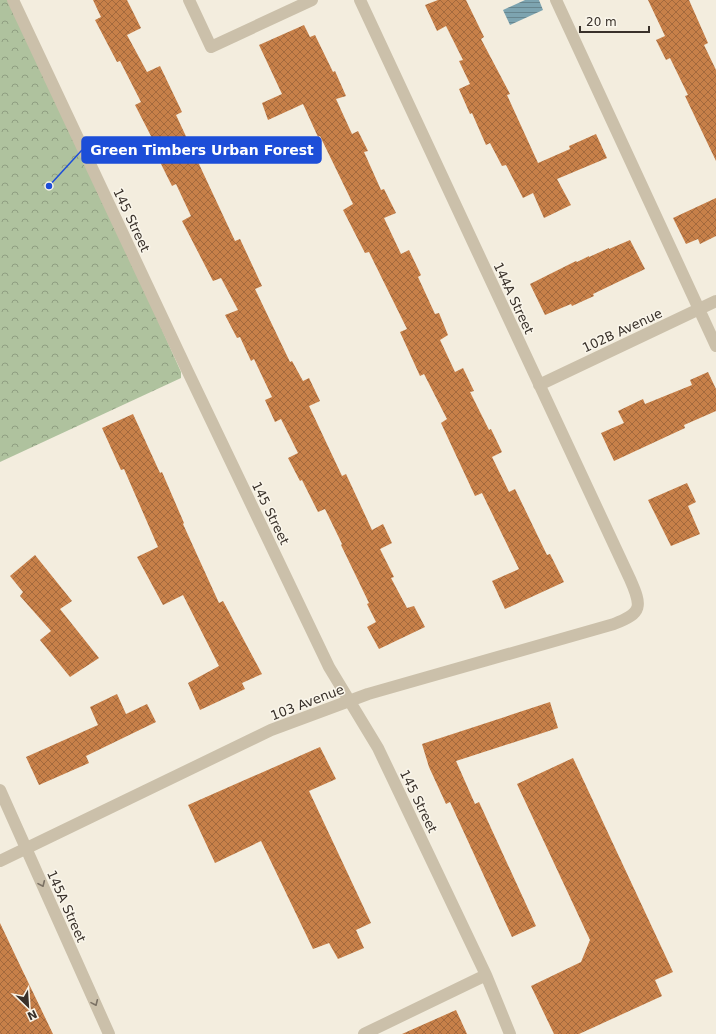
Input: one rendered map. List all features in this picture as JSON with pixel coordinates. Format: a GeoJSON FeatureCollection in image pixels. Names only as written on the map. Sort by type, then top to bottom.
{"type":"FeatureCollection","features":[{"type":"Feature","properties":{"kind":"street","name":"145 Street"},"geometry":{"type":"LineString","coordinates":[[14,0],[329,667],[378,748],[486,975],[510,1034]]}},
{"type":"Feature","properties":{"kind":"street"},"geometry":{"type":"LineString","coordinates":[[189,0],[211,47],[312,0]]}},
{"type":"Feature","properties":{"kind":"street","name":"144A Street"},"geometry":{"type":"LineString","coordinates":[[360,0],[637,596],[637,609]]}},
{"type":"Feature","properties":{"kind":"street"},"geometry":{"type":"LineString","coordinates":[[556,0],[716,346]]}},
{"type":"Feature","properties":{"kind":"street","name":"102B Avenue"},"geometry":{"type":"LineString","coordinates":[[539,385],[716,301]]}},
{"type":"Feature","properties":{"kind":"street","name":"103 Avenue"},"geometry":{"type":"LineString","coordinates":[[0,861],[271,730],[350,701],[614,624],[629,618],[637,609]]}},
{"type":"Feature","properties":{"kind":"street","name":"145A Street"},"geometry":{"type":"LineString","coordinates":[[0,790],[109,1034]]}},
{"type":"Feature","properties":{"kind":"street"},"geometry":{"type":"LineString","coordinates":[[364,1034],[486,975]]}},
{"type":"Feature","properties":{"kind":"green space"},"geometry":{"type":"Polygon","coordinates":[[[0,0],[15,0],[181,372],[181,378],[0,462],[0,0]]]}},
{"type":"Feature","properties":{"kind":"water"},"geometry":{"type":"Polygon","coordinates":[[[525,0],[539,0],[543,10],[510,25],[503,10],[525,0]]]}},
{"type":"Feature","properties":{"kind":"building"},"geometry":{"type":"Polygon","coordinates":[[[93,0],[127,0],[141,28],[127,35],[147,72],[160,66],[182,112],[176,115],[235,241],[240,239],[262,286],[255,289],[290,362],[292,361],[303,381],[309,378],[320,401],[309,406],[342,476],[346,474],[372,530],[383,524],[392,543],[380,549],[394,577],[391,578],[407,608],[414,606],[425,627],[379,649],[367,627],[376,622],[367,604],[369,603],[325,509],[318,512],[302,480],[300,481],[288,458],[298,453],[281,419],[275,422],[265,400],[272,397],[254,359],[251,361],[240,337],[237,338],[225,315],[238,310],[221,278],[213,281],[182,221],[191,216],[176,184],[172,186],[149,140],[152,138],[135,105],[141,102],[120,61],[117,62],[95,20],[101,17],[93,0]]]}},
{"type":"Feature","properties":{"kind":"building"},"geometry":{"type":"Polygon","coordinates":[[[438,0],[466,0],[484,37],[481,39],[510,94],[507,95],[538,163],[570,149],[569,146],[596,134],[607,158],[557,179],[571,205],[544,218],[533,193],[523,198],[506,165],[502,166],[490,143],[486,145],[472,113],[470,114],[459,89],[470,84],[459,61],[463,60],[446,26],[437,31],[425,5],[438,0]]]}},
{"type":"Feature","properties":{"kind":"building"},"geometry":{"type":"Polygon","coordinates":[[[648,0],[689,0],[708,43],[704,45],[716,70],[716,161],[685,96],[688,95],[670,58],[666,60],[656,40],[665,36],[648,0]]]}},
{"type":"Feature","properties":{"kind":"building"},"geometry":{"type":"Polygon","coordinates":[[[304,25],[310,37],[315,35],[333,72],[335,71],[346,96],[336,99],[352,134],[358,131],[368,151],[364,152],[381,190],[384,189],[396,213],[384,218],[401,254],[409,250],[421,275],[418,277],[435,314],[439,313],[448,335],[440,340],[455,372],[463,368],[474,391],[470,392],[502,452],[492,457],[509,492],[515,489],[547,555],[550,554],[564,582],[505,609],[492,581],[519,569],[482,493],[475,496],[441,423],[447,419],[424,374],[420,376],[400,332],[407,329],[369,252],[365,253],[343,210],[353,204],[320,136],[318,137],[303,104],[268,120],[262,103],[282,94],[259,45],[304,25]]]}},
{"type":"Feature","properties":{"kind":"building"},"geometry":{"type":"Polygon","coordinates":[[[716,198],[716,236],[700,244],[698,239],[686,244],[673,218],[716,198]]]}},
{"type":"Feature","properties":{"kind":"building"},"geometry":{"type":"Polygon","coordinates":[[[630,240],[645,269],[593,294],[594,296],[572,306],[571,304],[545,315],[530,284],[576,261],[577,262],[630,240]]]}},
{"type":"Feature","properties":{"kind":"building"},"geometry":{"type":"Polygon","coordinates":[[[708,372],[716,389],[716,411],[684,425],[685,428],[614,461],[601,433],[624,423],[618,411],[643,399],[645,404],[692,385],[690,380],[708,372]]]}},
{"type":"Feature","properties":{"kind":"building"},"geometry":{"type":"Polygon","coordinates":[[[133,414],[160,473],[162,472],[184,523],[183,524],[219,603],[223,601],[262,674],[242,683],[245,689],[200,710],[188,683],[219,666],[183,595],[163,605],[137,557],[158,547],[124,469],[121,470],[102,428],[133,414]]]}},
{"type":"Feature","properties":{"kind":"building"},"geometry":{"type":"Polygon","coordinates":[[[687,483],[696,502],[688,506],[700,534],[671,546],[648,500],[687,483]]]}},
{"type":"Feature","properties":{"kind":"building"},"geometry":{"type":"Polygon","coordinates":[[[35,555],[72,601],[60,609],[99,658],[70,677],[40,640],[51,631],[20,596],[23,592],[10,576],[35,555]]]}},
{"type":"Feature","properties":{"kind":"building"},"geometry":{"type":"Polygon","coordinates":[[[117,694],[126,714],[147,704],[156,722],[86,756],[89,763],[39,785],[26,757],[98,725],[90,707],[117,694]]]}},
{"type":"Feature","properties":{"kind":"building"},"geometry":{"type":"Polygon","coordinates":[[[550,702],[558,728],[456,761],[475,804],[479,802],[536,926],[512,937],[450,802],[446,804],[429,767],[422,744],[550,702]]]}},
{"type":"Feature","properties":{"kind":"building"},"geometry":{"type":"Polygon","coordinates":[[[320,747],[336,779],[309,791],[371,923],[356,930],[364,948],[338,959],[329,943],[313,949],[261,841],[215,863],[188,805],[320,747]]]}},
{"type":"Feature","properties":{"kind":"building"},"geometry":{"type":"Polygon","coordinates":[[[573,758],[673,972],[655,980],[662,996],[579,1034],[554,1034],[531,986],[581,962],[590,940],[517,784],[573,758]]]}},
{"type":"Feature","properties":{"kind":"building"},"geometry":{"type":"Polygon","coordinates":[[[0,923],[17,959],[53,1034],[0,1034],[0,923]]]}},
{"type":"Feature","properties":{"kind":"building"},"geometry":{"type":"Polygon","coordinates":[[[456,1010],[467,1034],[402,1034],[456,1010]]]}},
{"type":"Feature","properties":{"kind":"place","name":"Green Timbers Urban Forest"},"geometry":{"type":"Point","coordinates":[49,186]}}]}
